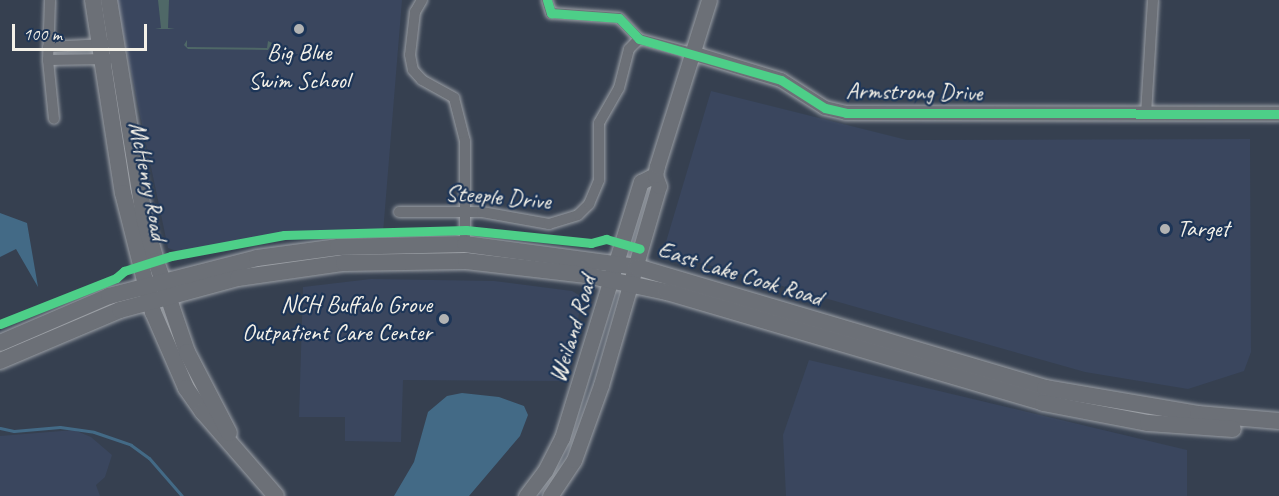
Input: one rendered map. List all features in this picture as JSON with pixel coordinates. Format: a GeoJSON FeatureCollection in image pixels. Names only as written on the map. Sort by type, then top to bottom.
{"type":"FeatureCollection","features":[{"type":"Feature","properties":{"kind":"main road","name":"McHenry Road"},"geometry":{"type":"LineString","coordinates":[[93,0],[109,51],[145,222],[156,291],[186,388],[276,496]]}},
{"type":"Feature","properties":{"kind":"main road","name":"McHenry Road"},"geometry":{"type":"LineString","coordinates":[[109,0],[109,51]]}},
{"type":"Feature","properties":{"kind":"main road","name":"Weiland Road"},"geometry":{"type":"LineString","coordinates":[[550,496],[574,460],[631,285],[659,186],[655,175],[709,0]]}},
{"type":"Feature","properties":{"kind":"main road","name":"Weiland Road"},"geometry":{"type":"LineString","coordinates":[[526,496],[545,471],[562,438],[641,182],[655,175]]}},
{"type":"Feature","properties":{"kind":"main road","name":"East Lake Cook Road"},"geometry":{"type":"LineString","coordinates":[[156,291],[303,251],[394,244],[465,244],[636,267],[1045,388],[1207,416],[1279,421]]}},
{"type":"Feature","properties":{"kind":"main road","name":"East Lake Cook Road"},"geometry":{"type":"LineString","coordinates":[[156,291],[290,269],[399,260],[477,262],[611,280],[1043,403],[1148,423],[1279,431]]}},
{"type":"Feature","properties":{"kind":"main road"},"geometry":{"type":"LineString","coordinates":[[0,343],[156,291]]}},
{"type":"Feature","properties":{"kind":"main road"},"geometry":{"type":"LineString","coordinates":[[0,361],[156,291]]}},
{"type":"Feature","properties":{"kind":"street"},"geometry":{"type":"LineString","coordinates":[[50,0],[48,60],[54,119]]}},
{"type":"Feature","properties":{"kind":"street"},"geometry":{"type":"LineString","coordinates":[[422,0],[415,12],[410,55],[413,70],[422,80],[454,98],[465,141],[465,244]]}},
{"type":"Feature","properties":{"kind":"street"},"geometry":{"type":"LineString","coordinates":[[548,0],[551,13],[619,18],[639,39]]}},
{"type":"Feature","properties":{"kind":"street"},"geometry":{"type":"LineString","coordinates":[[1146,114],[1153,0]]}},
{"type":"Feature","properties":{"kind":"street","name":"Steeple Drive"},"geometry":{"type":"LineString","coordinates":[[399,212],[509,215],[549,224],[578,215],[589,204],[599,180],[599,123],[619,88],[629,49],[639,39]]}},
{"type":"Feature","properties":{"kind":"street","name":"Armstrong Drive"},"geometry":{"type":"LineString","coordinates":[[639,39],[781,80],[825,108],[846,113],[1279,114]]}},
{"type":"Feature","properties":{"kind":"street"},"geometry":{"type":"LineString","coordinates":[[48,47],[109,51]]}},
{"type":"Feature","properties":{"kind":"street"},"geometry":{"type":"LineString","coordinates":[[48,60],[109,51]]}},
{"type":"Feature","properties":{"kind":"shaded area"},"geometry":{"type":"Polygon","coordinates":[[[116,0],[402,0],[383,233],[219,244],[179,252],[168,248],[116,0]]]}},
{"type":"Feature","properties":{"kind":"shaded area"},"geometry":{"type":"Polygon","coordinates":[[[711,91],[907,140],[1250,139],[1251,352],[1244,371],[1188,389],[1085,372],[663,252],[711,91]]]}},
{"type":"Feature","properties":{"kind":"shaded area"},"geometry":{"type":"Polygon","coordinates":[[[0,213],[27,223],[38,287],[16,249],[0,257],[0,213]]]}},
{"type":"Feature","properties":{"kind":"shaded area"},"geometry":{"type":"Polygon","coordinates":[[[371,279],[494,281],[572,291],[582,297],[567,381],[403,380],[401,442],[345,441],[345,417],[299,417],[303,287],[371,279]]]}},
{"type":"Feature","properties":{"kind":"shaded area"},"geometry":{"type":"Polygon","coordinates":[[[809,360],[1187,450],[1187,496],[786,496],[783,435],[809,360]]]}},
{"type":"Feature","properties":{"kind":"shaded area"},"geometry":{"type":"Polygon","coordinates":[[[462,393],[499,397],[524,406],[528,415],[520,436],[469,496],[394,496],[414,462],[428,412],[447,396],[462,393]]]}},
{"type":"Feature","properties":{"kind":"shaded area"},"geometry":{"type":"Polygon","coordinates":[[[74,430],[91,437],[112,455],[105,477],[96,485],[100,496],[0,496],[0,436],[74,430]]]}},
{"type":"Feature","properties":{"kind":"green space"},"geometry":{"type":"Polygon","coordinates":[[[158,0],[169,0],[168,28],[175,29],[155,29],[161,28],[158,0]]]}},
{"type":"Feature","properties":{"kind":"green space"},"geometry":{"type":"Polygon","coordinates":[[[187,40],[187,47],[267,48],[268,41],[272,43],[268,50],[188,49],[184,45],[187,40]]]}},
{"type":"Feature","properties":{"kind":"waterway"},"geometry":{"type":"LineString","coordinates":[[0,428],[14,431],[60,427],[94,432],[131,445],[149,458],[182,496]]}},
{"type":"Feature","properties":{"kind":"cycle path"},"geometry":{"type":"LineString","coordinates":[[547,0],[551,13],[619,18],[639,39],[781,80],[825,108],[846,113],[1279,114]]}},
{"type":"Feature","properties":{"kind":"cycle path"},"geometry":{"type":"LineString","coordinates":[[0,324],[116,278],[124,271],[171,256],[284,235],[466,230],[591,243],[606,239],[640,249]]}},
{"type":"Feature","properties":{"kind":"place","name":"Big Blue Swim School"},"geometry":{"type":"Point","coordinates":[299,29]}},
{"type":"Feature","properties":{"kind":"place","name":"Target"},"geometry":{"type":"Point","coordinates":[1165,229]}},
{"type":"Feature","properties":{"kind":"place","name":"NCH Buffalo Grove Outpatient Care Center"},"geometry":{"type":"Point","coordinates":[444,319]}}]}
